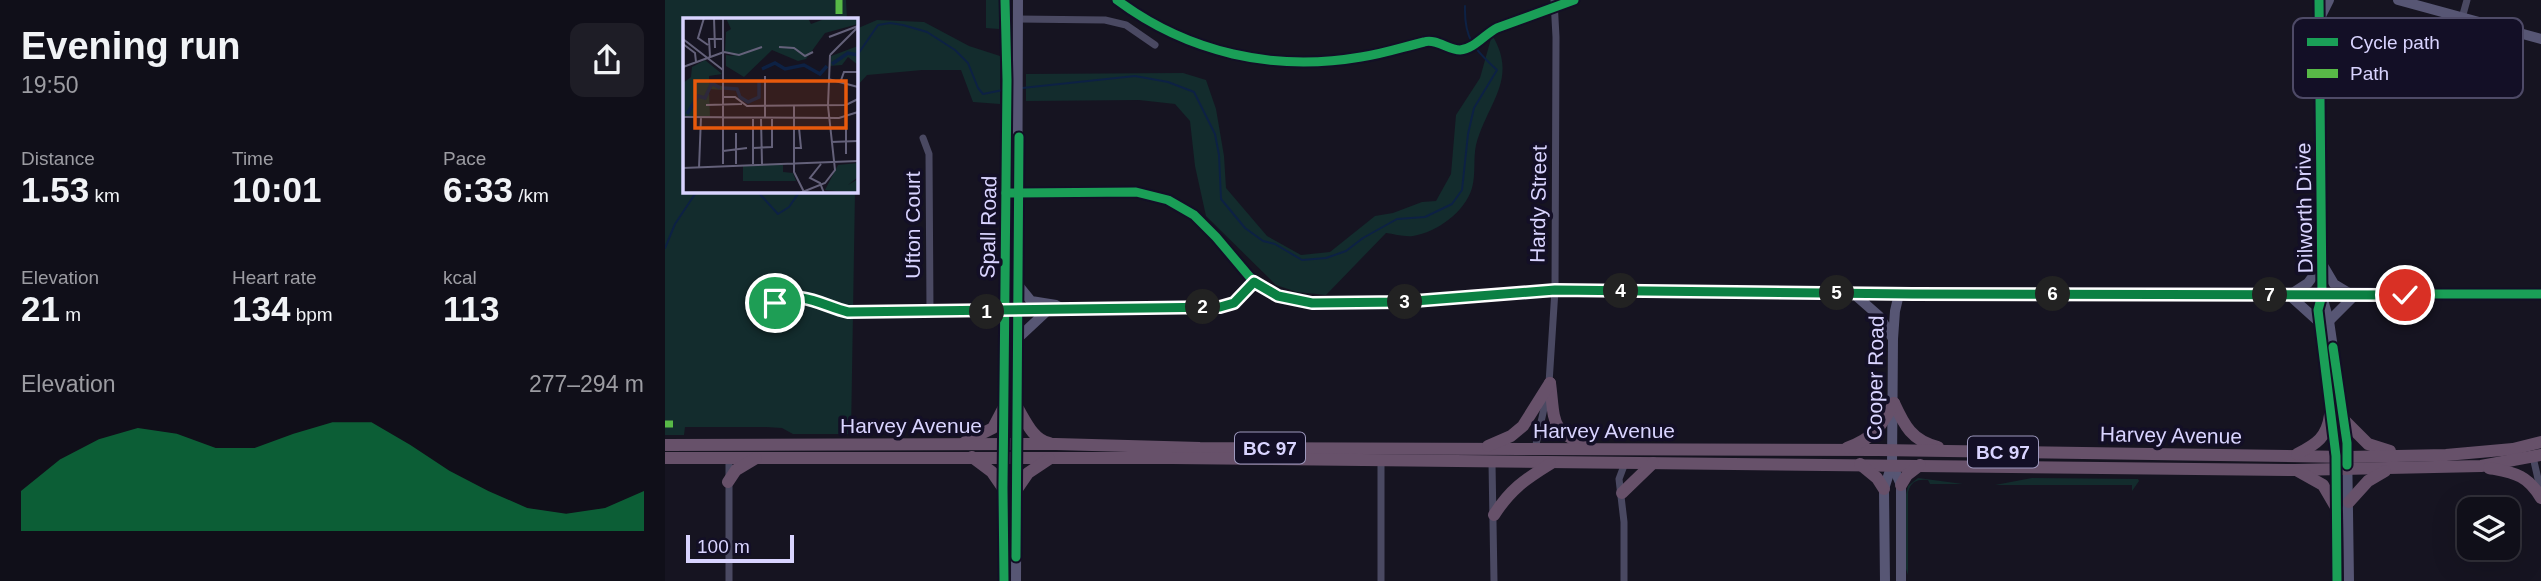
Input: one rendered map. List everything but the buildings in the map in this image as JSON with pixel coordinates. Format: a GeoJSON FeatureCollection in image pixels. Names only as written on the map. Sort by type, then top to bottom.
{"type":"FeatureCollection","features":[{"type":"Feature","properties":{"kind":"highway"},"geometry":{"type":"LineString","coordinates":[[1484,448],[1511,436],[1523,426],[1549,383]]}},
{"type":"Feature","properties":{"kind":"highway"},"geometry":{"type":"LineString","coordinates":[[1549,383],[1557,428],[1567,438],[1595,449]]}},
{"type":"Feature","properties":{"kind":"highway"},"geometry":{"type":"LineString","coordinates":[[1840,450],[1860,443],[1875,433],[1894,402]]}},
{"type":"Feature","properties":{"kind":"highway"},"geometry":{"type":"LineString","coordinates":[[1894,402],[1909,433],[1924,444],[1955,452]]}},
{"type":"Feature","properties":{"kind":"highway"},"geometry":{"type":"LineString","coordinates":[[960,444],[993,428],[1011,407],[1042,442],[1056,444]]}},
{"type":"Feature","properties":{"kind":"highway"},"geometry":{"type":"LineString","coordinates":[[2291,456],[2321,440],[2329,427],[2330,415]]}},
{"type":"Feature","properties":{"kind":"highway"},"geometry":{"type":"LineString","coordinates":[[2343,419],[2368,443],[2407,456]]}},
{"type":"Feature","properties":{"kind":"highway","name":"Harvey Avenue"},"geometry":{"type":"LineString","coordinates":[[1018,451],[1051,458],[1892,464],[2295,470],[2407,456],[2513,449],[2541,442]]}},
{"type":"Feature","properties":{"kind":"highway","name":"Harvey Avenue"},"geometry":{"type":"LineString","coordinates":[[665,445],[960,444],[1003,451],[1056,444],[1200,448],[2167,453],[2291,456],[2388,470],[2481,466],[2538,454]]}},
{"type":"Feature","properties":{"kind":"highway"},"geometry":{"type":"LineString","coordinates":[[1381,461],[1389,453],[1407,447]]}},
{"type":"Feature","properties":{"kind":"highway"},"geometry":{"type":"LineString","coordinates":[[1507,462],[1525,457],[1535,449]]}},
{"type":"Feature","properties":{"kind":"highway"},"geometry":{"type":"LineString","coordinates":[[1625,463],[1635,455],[1658,450]]}},
{"type":"Feature","properties":{"kind":"highway","name":"Harvey Avenue"},"geometry":{"type":"LineString","coordinates":[[665,458],[972,457],[1003,451]]}},
{"type":"Feature","properties":{"kind":"highway"},"geometry":{"type":"LineString","coordinates":[[2151,468],[2167,453]]}},
{"type":"Feature","properties":{"kind":"highway"},"geometry":{"type":"LineString","coordinates":[[972,457],[992,472],[1003,488]]}},
{"type":"Feature","properties":{"kind":"highway"},"geometry":{"type":"LineString","coordinates":[[728,482],[736,470],[756,458]]}},
{"type":"Feature","properties":{"kind":"highway"},"geometry":{"type":"LineString","coordinates":[[1017,489],[1028,472],[1051,458]]}},
{"type":"Feature","properties":{"kind":"highway"},"geometry":{"type":"LineString","coordinates":[[1494,515],[1507,495],[1519,484],[1551,463]]}},
{"type":"Feature","properties":{"kind":"highway"},"geometry":{"type":"LineString","coordinates":[[1622,494],[1653,463]]}},
{"type":"Feature","properties":{"kind":"highway"},"geometry":{"type":"LineString","coordinates":[[1860,464],[1877,478],[1884,489]]}},
{"type":"Feature","properties":{"kind":"highway"},"geometry":{"type":"LineString","coordinates":[[1901,485],[1907,475],[1920,465]]}},
{"type":"Feature","properties":{"kind":"highway"},"geometry":{"type":"LineString","coordinates":[[2481,466],[2521,476],[2534,485],[2541,498]]}},
{"type":"Feature","properties":{"kind":"highway"},"geometry":{"type":"LineString","coordinates":[[2295,470],[2323,485],[2337,509]]}},
{"type":"Feature","properties":{"kind":"highway"},"geometry":{"type":"LineString","coordinates":[[2349,502],[2368,481],[2388,470]]}},
{"type":"Feature","properties":{"kind":"main road","name":"Spall Road"},"geometry":{"type":"LineString","coordinates":[[1005,0],[1007,102],[1004,312],[1011,407],[1018,451],[1016,581]]}},
{"type":"Feature","properties":{"kind":"main road","name":"Spall Road"},"geometry":{"type":"LineString","coordinates":[[1004,581],[1003,451],[1011,407],[1017,339],[1018,0]]}},
{"type":"Feature","properties":{"kind":"main road","name":"Dilworth Drive"},"geometry":{"type":"LineString","coordinates":[[2319,0],[2319,18]]}},
{"type":"Feature","properties":{"kind":"main road"},"geometry":{"type":"LineString","coordinates":[[2319,18],[2329,0]]}},
{"type":"Feature","properties":{"kind":"main road"},"geometry":{"type":"LineString","coordinates":[[2398,0],[2462,18]]}},
{"type":"Feature","properties":{"kind":"main road"},"geometry":{"type":"LineString","coordinates":[[2523,34],[2541,39]]}},
{"type":"Feature","properties":{"kind":"main road","name":"Dilworth Drive"},"geometry":{"type":"LineString","coordinates":[[2320,98],[2322,295],[2318,310],[2324,322],[2343,419],[2337,509],[2337,581]]}},
{"type":"Feature","properties":{"kind":"main road"},"geometry":{"type":"LineString","coordinates":[[1006,193],[1136,192],[1168,200],[1194,215],[1254,282],[1278,296],[1312,303],[1402,302],[1555,290],[1899,294],[2541,294]]}},
{"type":"Feature","properties":{"kind":"main road"},"geometry":{"type":"LineString","coordinates":[[2289,295],[2308,283],[2322,264],[2334,284],[2355,295]]}},
{"type":"Feature","properties":{"kind":"main road"},"geometry":{"type":"LineString","coordinates":[[1017,284],[1031,301],[1056,304],[1065,310]]}},
{"type":"Feature","properties":{"kind":"main road"},"geometry":{"type":"LineString","coordinates":[[1853,293],[1879,316],[1893,339]]}},
{"type":"Feature","properties":{"kind":"main road","name":"Cooper Road"},"geometry":{"type":"LineString","coordinates":[[1885,581],[1884,489],[1893,451],[1893,339],[1899,294]]}},
{"type":"Feature","properties":{"kind":"main road"},"geometry":{"type":"LineString","coordinates":[[2289,295],[2324,322],[2355,295]]}},
{"type":"Feature","properties":{"kind":"main road"},"geometry":{"type":"LineString","coordinates":[[1017,339],[1047,311]]}},
{"type":"Feature","properties":{"kind":"main road","name":"Dilworth Drive"},"geometry":{"type":"LineString","coordinates":[[2324,322],[2330,415],[2349,502],[2349,581]]}},
{"type":"Feature","properties":{"kind":"main road","name":"Cooper Road"},"geometry":{"type":"LineString","coordinates":[[1892,464],[1901,485],[1901,581]]}},
{"type":"Feature","properties":{"kind":"street","name":"Hardy Street"},"geometry":{"type":"LineString","coordinates":[[1535,449],[1549,383],[1555,290],[1554,0]]}},
{"type":"Feature","properties":{"kind":"street"},"geometry":{"type":"LineString","coordinates":[[2462,18],[2467,0]]}},
{"type":"Feature","properties":{"kind":"street"},"geometry":{"type":"LineString","coordinates":[[1018,19],[1105,20],[1126,25],[1155,45]]}},
{"type":"Feature","properties":{"kind":"street","name":"Ufton Court"},"geometry":{"type":"LineString","coordinates":[[923,138],[929,154],[930,312]]}},
{"type":"Feature","properties":{"kind":"street"},"geometry":{"type":"LineString","coordinates":[[810,298],[793,304],[789,318],[785,321],[779,322],[771,316],[771,307],[779,300],[810,298],[848,312],[1220,307],[1234,303],[1254,282]]}},
{"type":"Feature","properties":{"kind":"street"},"geometry":{"type":"LineString","coordinates":[[729,581],[728,458],[739,444]]}},
{"type":"Feature","properties":{"kind":"street"},"geometry":{"type":"LineString","coordinates":[[2538,454],[2541,492]]}},
{"type":"Feature","properties":{"kind":"street"},"geometry":{"type":"LineString","coordinates":[[1381,461],[1381,581]]}},
{"type":"Feature","properties":{"kind":"street"},"geometry":{"type":"LineString","coordinates":[[1492,463],[1495,581]]}},
{"type":"Feature","properties":{"kind":"street"},"geometry":{"type":"LineString","coordinates":[[1624,581],[1622,494],[1619,479],[1625,463]]}},
{"type":"Feature","properties":{"kind":"green space"},"geometry":{"type":"Polygon","coordinates":[[[665,0],[846,0],[847,18],[683,18],[683,192],[855,192],[851,434],[793,434],[782,428],[766,427],[685,427],[684,435],[665,435],[665,0]]]}},
{"type":"Feature","properties":{"kind":"green space"},"geometry":{"type":"Polygon","coordinates":[[[986,0],[999,0],[999,29],[986,28],[986,0]]]}},
{"type":"Feature","properties":{"kind":"green space"},"geometry":{"type":"Polygon","coordinates":[[[877,20],[924,22],[969,46],[1000,56],[1000,104],[973,102],[961,70],[867,75],[857,86],[857,29],[877,20]]]}},
{"type":"Feature","properties":{"kind":"green space"},"geometry":{"type":"Polygon","coordinates":[[[1492,35],[1500,51],[1502,78],[1476,145],[1472,188],[1463,205],[1449,220],[1422,234],[1410,236],[1386,233],[1326,295],[1297,292],[1276,285],[1206,216],[1195,166],[1190,121],[1175,104],[1139,100],[1026,101],[1026,74],[1183,73],[1206,80],[1216,109],[1226,188],[1267,236],[1301,255],[1330,252],[1375,216],[1393,213],[1422,202],[1436,201],[1451,174],[1456,115],[1480,78],[1492,35]]]}},
{"type":"Feature","properties":{"kind":"green space"},"geometry":{"type":"Polygon","coordinates":[[[1918,478],[1963,484],[1930,484],[1928,480],[1924,480],[1915,481],[1911,485],[1908,492],[1908,575],[1906,494],[1908,486],[1918,478]]]}},
{"type":"Feature","properties":{"kind":"green space"},"geometry":{"type":"Polygon","coordinates":[[[2032,478],[2139,481],[2132,491],[2132,485],[1995,485],[2032,478]]]}},
{"type":"Feature","properties":{"kind":"waterway"},"geometry":{"type":"LineString","coordinates":[[1022,88],[1135,76],[1168,82],[1194,92],[1215,134],[1221,199],[1245,228],[1263,241],[1275,244],[1302,260],[1326,258],[1346,251],[1397,219],[1425,217],[1452,204],[1462,190],[1468,134],[1474,108],[1497,70],[1472,42],[1466,27],[1465,6]]}},
{"type":"Feature","properties":{"kind":"waterway"},"geometry":{"type":"LineString","coordinates":[[857,56],[878,25],[903,25],[927,32],[955,50],[968,63],[983,94],[1003,90]]}},
{"type":"Feature","properties":{"kind":"waterway"},"geometry":{"type":"LineString","coordinates":[[665,248],[675,224],[696,192]]}},
{"type":"Feature","properties":{"kind":"waterway"},"geometry":{"type":"LineString","coordinates":[[758,192],[778,214],[789,207],[799,192]]}},
{"type":"Feature","properties":{"kind":"marked path"},"geometry":{"type":"LineString","coordinates":[[839,0],[839,18]]}},
{"type":"Feature","properties":{"kind":"marked path"},"geometry":{"type":"LineString","coordinates":[[665,424],[673,424]]}},
{"type":"Feature","properties":{"kind":"cycle path"},"geometry":{"type":"LineString","coordinates":[[1004,581],[1007,80],[1005,0]]}},
{"type":"Feature","properties":{"kind":"cycle path"},"geometry":{"type":"LineString","coordinates":[[1117,0],[1144,18],[1202,45],[1264,60],[1296,62],[1361,57],[1429,41],[1455,49],[1465,49],[1497,28],[1574,0]]}},
{"type":"Feature","properties":{"kind":"cycle path"},"geometry":{"type":"LineString","coordinates":[[2319,0],[2319,18]]}},
{"type":"Feature","properties":{"kind":"cycle path"},"geometry":{"type":"LineString","coordinates":[[2320,98],[2322,295],[2318,310],[2336,456],[2337,581]]}},
{"type":"Feature","properties":{"kind":"cycle path"},"geometry":{"type":"LineString","coordinates":[[1016,557],[1019,137]]}},
{"type":"Feature","properties":{"kind":"cycle path"},"geometry":{"type":"LineString","coordinates":[[1006,193],[1136,192],[1168,200],[1194,215],[1254,282],[1278,296],[1312,303],[1402,302],[1555,290],[1912,294],[2541,294]]}},
{"type":"Feature","properties":{"kind":"cycle path"},"geometry":{"type":"LineString","coordinates":[[2333,347],[2347,443],[2347,465]]}},
{"type":"Feature","properties":{"kind":"route"},"geometry":{"type":"LineString","coordinates":[[775,303],[779,300],[810,298],[848,312],[1220,307],[1241,298],[1254,282],[1278,296],[1312,303],[1402,302],[1555,290],[2405,295]]}}]}
